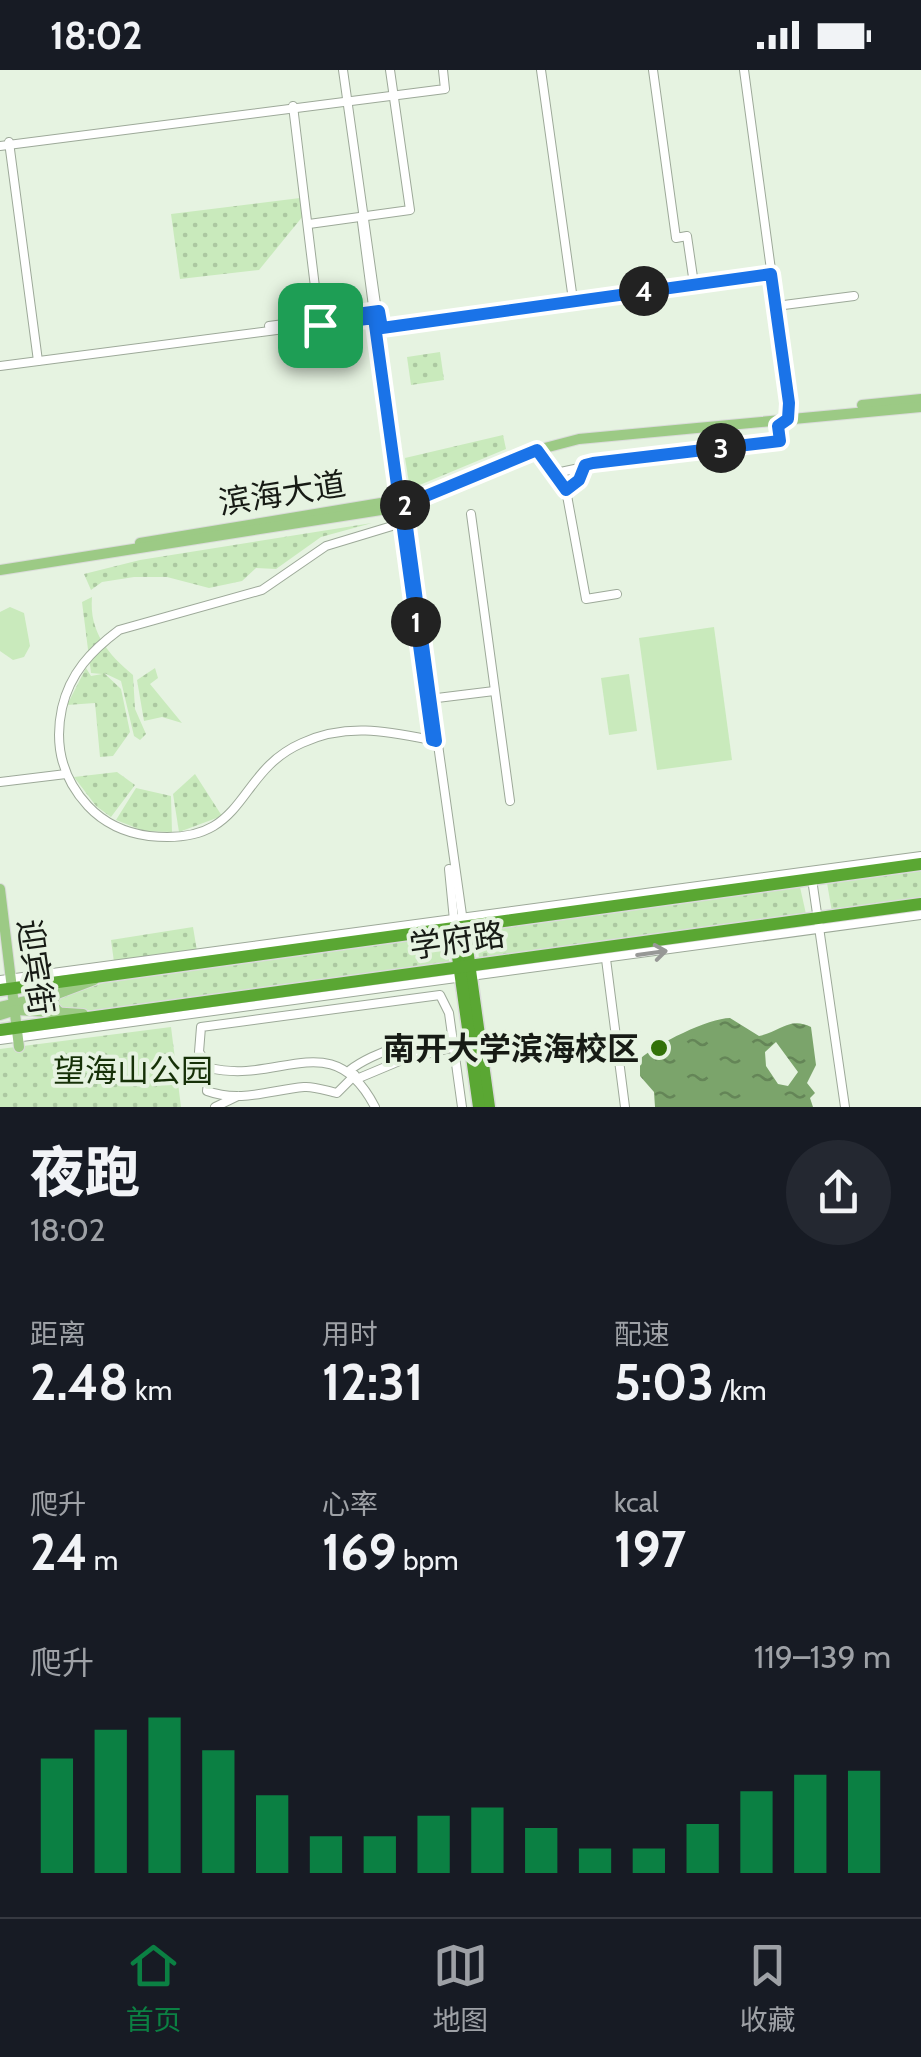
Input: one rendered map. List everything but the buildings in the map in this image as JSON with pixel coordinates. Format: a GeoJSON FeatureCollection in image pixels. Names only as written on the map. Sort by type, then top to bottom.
{"type":"FeatureCollection","features":[{"type":"Feature","properties":{"kind":"highway","name":"学府路"},"geometry":{"type":"LineString","coordinates":[[7,984],[104,976],[458,923],[921,864]]}},
{"type":"Feature","properties":{"kind":"highway","name":"学府路"},"geometry":{"type":"LineString","coordinates":[[14,1033],[113,1015],[466,972],[818,923],[921,904]]}},
{"type":"Feature","properties":{"kind":"highway"},"geometry":{"type":"LineString","coordinates":[[458,923],[475,1042],[479,1107]]}},
{"type":"Feature","properties":{"kind":"highway"},"geometry":{"type":"LineString","coordinates":[[475,1042],[489,1107]]}},
{"type":"Feature","properties":{"kind":"main road","name":"滨海大道"},"geometry":{"type":"LineString","coordinates":[[0,567],[78,558],[402,502],[537,450],[601,436],[921,403]]}},
{"type":"Feature","properties":{"kind":"main road","name":"滨海大道"},"geometry":{"type":"LineString","coordinates":[[0,567],[402,502],[558,438],[621,427],[788,416]]}},
{"type":"Feature","properties":{"kind":"main road","name":"迎宾街"},"geometry":{"type":"LineString","coordinates":[[0,889],[14,1033]]}},
{"type":"Feature","properties":{"kind":"main road","name":"迎宾街"},"geometry":{"type":"LineString","coordinates":[[0,924],[7,984]]}},
{"type":"Feature","properties":{"kind":"main road"},"geometry":{"type":"LineString","coordinates":[[9,1009],[104,976]]}},
{"type":"Feature","properties":{"kind":"main road"},"geometry":{"type":"LineString","coordinates":[[57,994],[52,1005],[62,1013]]}},
{"type":"Feature","properties":{"kind":"main road"},"geometry":{"type":"LineString","coordinates":[[9,1009],[113,1015]]}},
{"type":"Feature","properties":{"kind":"street"},"geometry":{"type":"LineString","coordinates":[[343,70],[458,923]]}},
{"type":"Feature","properties":{"kind":"street"},"geometry":{"type":"LineString","coordinates":[[309,224],[410,210],[390,70]]}},
{"type":"Feature","properties":{"kind":"street"},"geometry":{"type":"LineString","coordinates":[[37,359],[4,144],[445,87],[443,70]]}},
{"type":"Feature","properties":{"kind":"street"},"geometry":{"type":"LineString","coordinates":[[541,70],[573,300]]}},
{"type":"Feature","properties":{"kind":"street"},"geometry":{"type":"LineString","coordinates":[[653,70],[676,238],[687,236],[694,284]]}},
{"type":"Feature","properties":{"kind":"street"},"geometry":{"type":"LineString","coordinates":[[556,474],[585,465],[780,441],[778,426],[788,416],[744,70]]}},
{"type":"Feature","properties":{"kind":"street"},"geometry":{"type":"LineString","coordinates":[[293,107],[320,322]]}},
{"type":"Feature","properties":{"kind":"street"},"geometry":{"type":"LineString","coordinates":[[379,328],[771,274]]}},
{"type":"Feature","properties":{"kind":"street"},"geometry":{"type":"LineString","coordinates":[[776,306],[854,296]]}},
{"type":"Feature","properties":{"kind":"street"},"geometry":{"type":"LineString","coordinates":[[0,364],[376,314]]}},
{"type":"Feature","properties":{"kind":"street"},"geometry":{"type":"LineString","coordinates":[[537,450],[566,490],[586,599],[617,594]]}},
{"type":"Feature","properties":{"kind":"street"},"geometry":{"type":"LineString","coordinates":[[566,490],[579,480],[585,465]]}},
{"type":"Feature","properties":{"kind":"street"},"geometry":{"type":"LineString","coordinates":[[402,502],[429,699]]}},
{"type":"Feature","properties":{"kind":"street"},"geometry":{"type":"LineString","coordinates":[[471,514],[510,800]]}},
{"type":"Feature","properties":{"kind":"street"},"geometry":{"type":"LineString","coordinates":[[402,523],[326,546],[262,590],[133,626],[99,645],[67,687],[58,727],[66,774],[89,806],[109,823],[134,834],[170,838],[202,834],[236,811],[277,758],[301,743],[343,731],[379,728],[434,741]]}},
{"type":"Feature","properties":{"kind":"street"},"geometry":{"type":"LineString","coordinates":[[429,699],[494,691]]}},
{"type":"Feature","properties":{"kind":"street"},"geometry":{"type":"LineString","coordinates":[[0,782],[66,774]]}},
{"type":"Feature","properties":{"kind":"street"},"geometry":{"type":"LineString","coordinates":[[7,984],[921,856]]}},
{"type":"Feature","properties":{"kind":"street"},"geometry":{"type":"LineString","coordinates":[[812,880],[845,1107]]}},
{"type":"Feature","properties":{"kind":"street"},"geometry":{"type":"LineString","coordinates":[[0,1040],[14,1033],[466,972],[606,959],[818,923],[921,915]]}},
{"type":"Feature","properties":{"kind":"street"},"geometry":{"type":"LineString","coordinates":[[606,959],[625,1107]]}},
{"type":"Feature","properties":{"kind":"street"},"geometry":{"type":"LineString","coordinates":[[462,1107],[453,1046],[449,1013],[435,994],[206,1024],[198,1036],[200,1052],[210,1068],[207,1091],[238,1096],[312,1087],[336,1093],[355,1074],[402,1047],[440,1040],[453,1046],[475,1042]]}},
{"type":"Feature","properties":{"kind":"street"},"geometry":{"type":"LineString","coordinates":[[210,1068],[245,1072],[312,1062],[355,1074],[375,1107]]}},
{"type":"Feature","properties":{"kind":"street"},"geometry":{"type":"LineString","coordinates":[[312,1062],[312,1087]]}},
{"type":"Feature","properties":{"kind":"street"},"geometry":{"type":"LineString","coordinates":[[216,1107],[238,1096]]}},
{"type":"Feature","properties":{"kind":"green space"},"geometry":{"type":"Polygon","coordinates":[[[300,198],[303,216],[259,270],[180,279],[171,214],[300,198]]]}},
{"type":"Feature","properties":{"kind":"green space"},"geometry":{"type":"Polygon","coordinates":[[[440,352],[444,380],[411,385],[407,357],[440,352]]]}},
{"type":"Feature","properties":{"kind":"green space"},"geometry":{"type":"Polygon","coordinates":[[[503,435],[506,449],[410,489],[405,458],[503,435]]]}},
{"type":"Feature","properties":{"kind":"green space"},"geometry":{"type":"Polygon","coordinates":[[[372,523],[321,537],[276,569],[256,568],[242,581],[209,588],[167,577],[134,577],[102,582],[91,590],[84,574],[140,560],[372,523]]]}},
{"type":"Feature","properties":{"kind":"green space"},"geometry":{"type":"Polygon","coordinates":[[[92,597],[97,632],[133,675],[135,709],[146,734],[140,740],[134,736],[121,681],[104,673],[121,689],[130,732],[113,756],[100,757],[95,703],[67,705],[86,668],[91,676],[102,674],[91,673],[82,602],[92,597]]]}},
{"type":"Feature","properties":{"kind":"green space"},"geometry":{"type":"Polygon","coordinates":[[[10,607],[24,613],[30,646],[24,657],[13,660],[0,651],[0,612],[10,607]]]}},
{"type":"Feature","properties":{"kind":"green space"},"geometry":{"type":"Polygon","coordinates":[[[714,627],[732,760],[657,770],[639,638],[714,627]]]}},
{"type":"Feature","properties":{"kind":"green space"},"geometry":{"type":"Polygon","coordinates":[[[155,668],[158,678],[150,684],[182,723],[162,717],[144,721],[137,680],[155,668]]]}},
{"type":"Feature","properties":{"kind":"green space"},"geometry":{"type":"Polygon","coordinates":[[[629,674],[637,731],[609,735],[601,678],[629,674]]]}},
{"type":"Feature","properties":{"kind":"green space"},"geometry":{"type":"Polygon","coordinates":[[[117,772],[135,785],[111,817],[96,806],[74,777],[117,772]]]}},
{"type":"Feature","properties":{"kind":"green space"},"geometry":{"type":"Polygon","coordinates":[[[195,774],[222,816],[179,832],[173,794],[195,774]]]}},
{"type":"Feature","properties":{"kind":"green space"},"geometry":{"type":"Polygon","coordinates":[[[136,788],[171,796],[172,832],[144,831],[116,820],[136,788]]]}},
{"type":"Feature","properties":{"kind":"green space"},"geometry":{"type":"Polygon","coordinates":[[[921,870],[921,900],[832,912],[827,883],[921,870]]]}},
{"type":"Feature","properties":{"kind":"green space"},"geometry":{"type":"Polygon","coordinates":[[[800,887],[806,914],[479,959],[476,931],[800,887]]]}},
{"type":"Feature","properties":{"kind":"green space"},"geometry":{"type":"Polygon","coordinates":[[[193,927],[197,951],[114,962],[111,940],[193,927]]]}},
{"type":"Feature","properties":{"kind":"green space"},"geometry":{"type":"Polygon","coordinates":[[[443,936],[448,939],[449,962],[106,1010],[60,1010],[54,1000],[103,983],[443,936]]]}},
{"type":"Feature","properties":{"kind":"green space","name":"望海山公园"},"geometry":{"type":"Polygon","coordinates":[[[171,1027],[181,1107],[0,1107],[0,1049],[171,1027]]]}},
{"type":"Feature","properties":{"kind":"water"},"geometry":{"type":"Polygon","coordinates":[[[730,1018],[759,1036],[791,1024],[811,1027],[816,1065],[807,1083],[815,1093],[810,1098],[813,1107],[655,1107],[654,1092],[640,1076],[640,1059],[683,1033],[730,1018]],[[776,1042],[765,1052],[766,1066],[778,1084],[788,1086],[798,1072],[776,1042]]]}},
{"type":"Feature","properties":{"kind":"place","name":"南开大学滨海校区"},"geometry":{"type":"Point","coordinates":[659,1048]}},
{"type":"Feature","properties":{"kind":"route"},"geometry":{"type":"LineString","coordinates":[[771,274],[788,419],[778,426],[780,441],[593,463],[585,465],[579,480],[566,490],[537,450],[404,505],[436,741],[432,740],[374,318],[320,325],[319,319],[379,311],[382,328],[771,274]]}}]}
